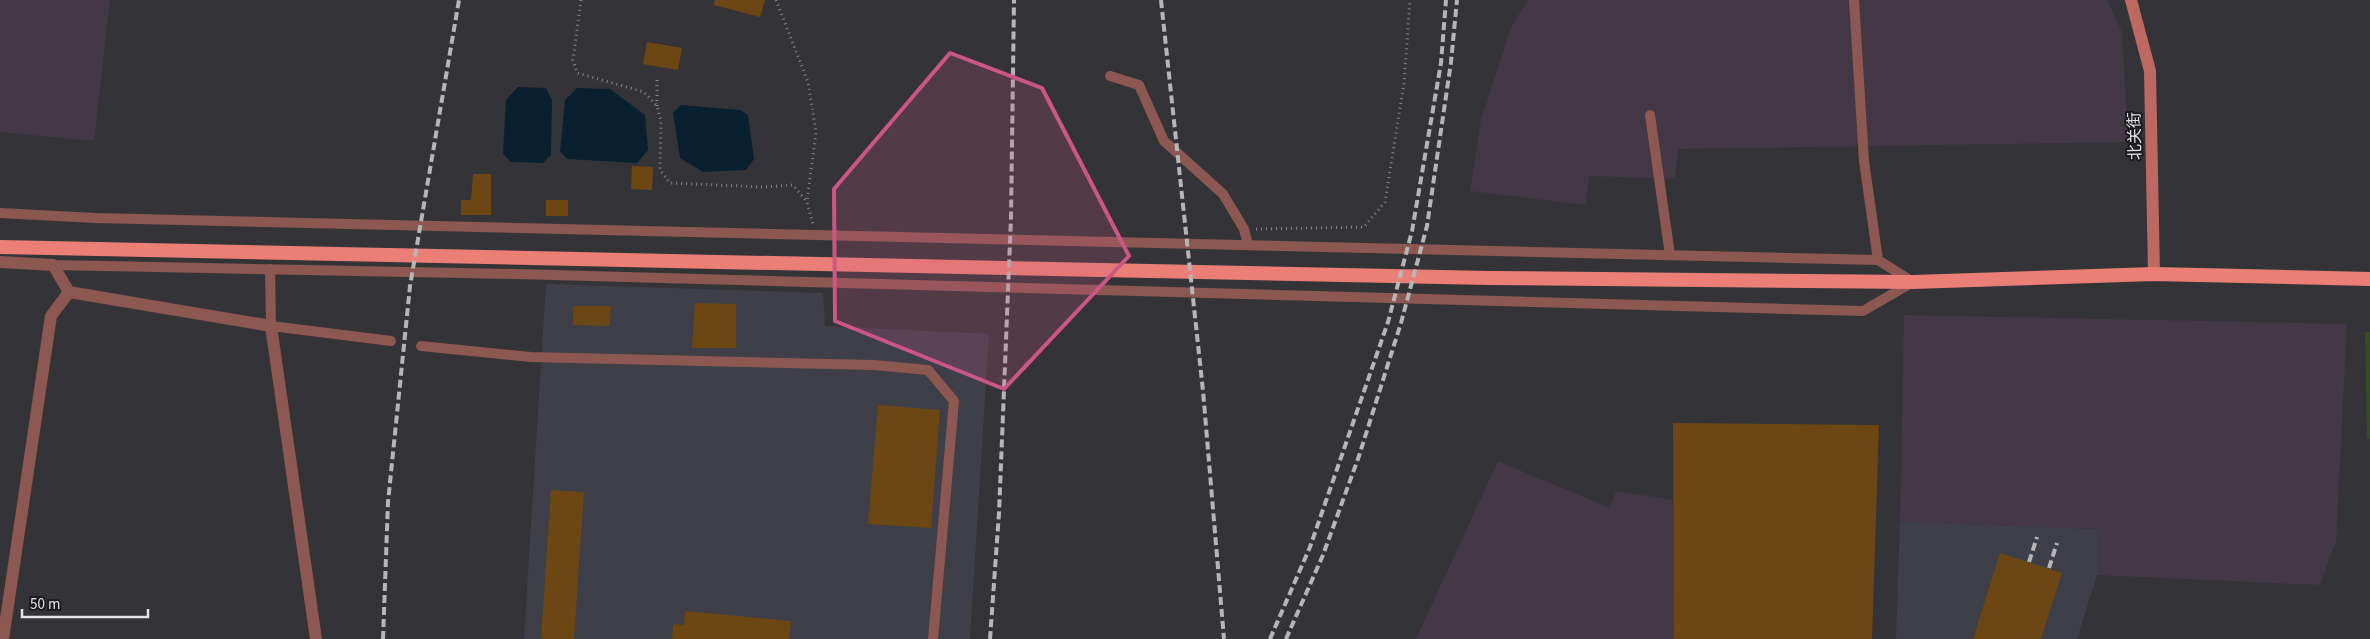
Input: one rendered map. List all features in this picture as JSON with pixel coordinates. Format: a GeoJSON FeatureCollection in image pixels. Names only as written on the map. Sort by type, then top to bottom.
{"type":"FeatureCollection","features":[{"type":"Feature","properties":{"kind":"highway"},"geometry":{"type":"LineString","coordinates":[[0,247],[1479,278],[1913,282],[2154,274],[2370,279]]}},
{"type":"Feature","properties":{"kind":"main road","name":"北关街"},"geometry":{"type":"LineString","coordinates":[[2131,0],[2150,71],[2154,274]]}},
{"type":"Feature","properties":{"kind":"street"},"geometry":{"type":"LineString","coordinates":[[0,262],[53,265],[69,292],[271,326],[316,639]]}},
{"type":"Feature","properties":{"kind":"street"},"geometry":{"type":"LineString","coordinates":[[3,639],[51,316],[69,292]]}},
{"type":"Feature","properties":{"kind":"lane"},"geometry":{"type":"LineString","coordinates":[[1854,0],[1864,161],[1878,260]]}},
{"type":"Feature","properties":{"kind":"lane"},"geometry":{"type":"LineString","coordinates":[[1110,76],[1140,85],[1164,141],[1223,194],[1244,229],[1248,245]]}},
{"type":"Feature","properties":{"kind":"lane"},"geometry":{"type":"LineString","coordinates":[[1650,115],[1670,255]]}},
{"type":"Feature","properties":{"kind":"lane"},"geometry":{"type":"LineString","coordinates":[[0,213],[95,218],[1878,260],[1913,282],[1863,311],[270,269],[53,265]]}},
{"type":"Feature","properties":{"kind":"lane"},"geometry":{"type":"LineString","coordinates":[[270,269],[271,326],[392,342]]}},
{"type":"Feature","properties":{"kind":"lane"},"geometry":{"type":"LineString","coordinates":[[421,346],[531,357],[874,365],[928,370],[954,401],[933,639]]}},
{"type":"Feature","properties":{"kind":"path"},"geometry":{"type":"LineString","coordinates":[[581,0],[573,60],[577,73],[644,92],[657,106]]}},
{"type":"Feature","properties":{"kind":"path"},"geometry":{"type":"LineString","coordinates":[[776,0],[808,82],[816,132],[807,202]]}},
{"type":"Feature","properties":{"kind":"path"},"geometry":{"type":"LineString","coordinates":[[1244,229],[1364,227],[1385,202],[1404,83],[1410,0]]}},
{"type":"Feature","properties":{"kind":"path"},"geometry":{"type":"LineString","coordinates":[[657,76],[657,106],[661,121],[660,170],[670,184],[764,187],[793,185],[807,202],[817,235]]}},
{"type":"Feature","properties":{"kind":"highlighted area"},"geometry":{"type":"Polygon","coordinates":[[[950,53],[1042,88],[1129,256],[1004,389],[835,321],[834,189],[950,53]]]}},
{"type":"Feature","properties":{"kind":"shaded area"},"geometry":{"type":"Polygon","coordinates":[[[0,0],[110,0],[94,141],[0,132],[0,0]]]}},
{"type":"Feature","properties":{"kind":"shaded area"},"geometry":{"type":"Polygon","coordinates":[[[1528,0],[2107,0],[2122,32],[2128,142],[1678,149],[1675,179],[1589,176],[1586,205],[1470,191],[1481,120],[1511,27],[1528,0]]]}},
{"type":"Feature","properties":{"kind":"shaded area"},"geometry":{"type":"Polygon","coordinates":[[[546,284],[823,293],[825,326],[989,334],[970,639],[524,639],[546,284]]]}},
{"type":"Feature","properties":{"kind":"shaded area"},"geometry":{"type":"Polygon","coordinates":[[[1904,315],[2347,324],[2336,541],[2320,585],[2097,575],[2097,529],[1900,522],[1904,315]]]}},
{"type":"Feature","properties":{"kind":"shaded area"},"geometry":{"type":"Polygon","coordinates":[[[1498,461],[1610,508],[1616,491],[1673,500],[1674,639],[1416,639],[1498,461]]]}},
{"type":"Feature","properties":{"kind":"shaded area"},"geometry":{"type":"Polygon","coordinates":[[[1900,522],[2097,529],[2097,575],[2077,639],[1896,639],[1900,522]]]}},
{"type":"Feature","properties":{"kind":"green space"},"geometry":{"type":"Polygon","coordinates":[[[2365,332],[2370,332],[2370,439],[2367,438],[2365,332]]]}},
{"type":"Feature","properties":{"kind":"water"},"geometry":{"type":"Polygon","coordinates":[[[518,87],[546,88],[552,100],[551,155],[543,163],[511,162],[503,154],[506,100],[518,87]]]}},
{"type":"Feature","properties":{"kind":"water"},"geometry":{"type":"Polygon","coordinates":[[[577,88],[610,89],[645,115],[648,150],[637,163],[568,159],[560,152],[565,100],[577,88]]]}},
{"type":"Feature","properties":{"kind":"water"},"geometry":{"type":"Polygon","coordinates":[[[681,105],[740,110],[748,115],[754,159],[746,170],[703,172],[680,158],[673,113],[681,105]]]}},
{"type":"Feature","properties":{"kind":"building"},"geometry":{"type":"Polygon","coordinates":[[[715,0],[765,0],[760,17],[714,5],[715,0]]]}},
{"type":"Feature","properties":{"kind":"building"},"geometry":{"type":"Polygon","coordinates":[[[647,42],[682,48],[678,70],[643,64],[647,42]]]}},
{"type":"Feature","properties":{"kind":"building"},"geometry":{"type":"Polygon","coordinates":[[[632,166],[653,167],[652,190],[631,189],[632,166]]]}},
{"type":"Feature","properties":{"kind":"building"},"geometry":{"type":"Polygon","coordinates":[[[473,174],[491,174],[491,215],[461,215],[461,200],[471,200],[473,174]]]}},
{"type":"Feature","properties":{"kind":"building"},"geometry":{"type":"Polygon","coordinates":[[[546,200],[568,200],[568,216],[546,216],[546,200]]]}},
{"type":"Feature","properties":{"kind":"building"},"geometry":{"type":"Polygon","coordinates":[[[695,303],[736,304],[736,348],[692,348],[695,303]]]}},
{"type":"Feature","properties":{"kind":"building"},"geometry":{"type":"Polygon","coordinates":[[[573,306],[611,306],[610,326],[573,325],[573,306]]]}},
{"type":"Feature","properties":{"kind":"building"},"geometry":{"type":"Polygon","coordinates":[[[878,405],[940,410],[931,528],[868,524],[878,405]]]}},
{"type":"Feature","properties":{"kind":"building"},"geometry":{"type":"Polygon","coordinates":[[[1673,423],[1879,425],[1872,639],[1674,639],[1673,423]]]}},
{"type":"Feature","properties":{"kind":"building"},"geometry":{"type":"Polygon","coordinates":[[[551,490],[584,492],[574,639],[541,639],[551,490]]]}},
{"type":"Feature","properties":{"kind":"building"},"geometry":{"type":"Polygon","coordinates":[[[2000,553],[2062,573],[2041,639],[1973,639],[2000,553]]]}},
{"type":"Feature","properties":{"kind":"building"},"geometry":{"type":"Polygon","coordinates":[[[685,611],[791,621],[789,639],[672,639],[673,624],[684,625],[685,611]]]}},
{"type":"Feature","properties":{"kind":"railway"},"geometry":{"type":"LineString","coordinates":[[383,639],[388,502],[410,286],[459,0]]}},
{"type":"Feature","properties":{"kind":"railway"},"geometry":{"type":"LineString","coordinates":[[990,639],[999,513],[1011,217],[1014,0]]}},
{"type":"Feature","properties":{"kind":"railway"},"geometry":{"type":"LineString","coordinates":[[1161,0],[1203,391],[1224,639]]}},
{"type":"Feature","properties":{"kind":"railway"},"geometry":{"type":"LineString","coordinates":[[1270,639],[1310,547],[1388,322],[1412,231],[1441,63],[1446,0]]}},
{"type":"Feature","properties":{"kind":"railway"},"geometry":{"type":"LineString","coordinates":[[1286,639],[1323,555],[1359,456],[1401,323],[1427,226],[1451,62],[1457,0]]}},
{"type":"Feature","properties":{"kind":"railway"},"geometry":{"type":"LineString","coordinates":[[2029,562],[2037,537]]}},
{"type":"Feature","properties":{"kind":"railway"},"geometry":{"type":"LineString","coordinates":[[2049,568],[2057,543]]}}]}
